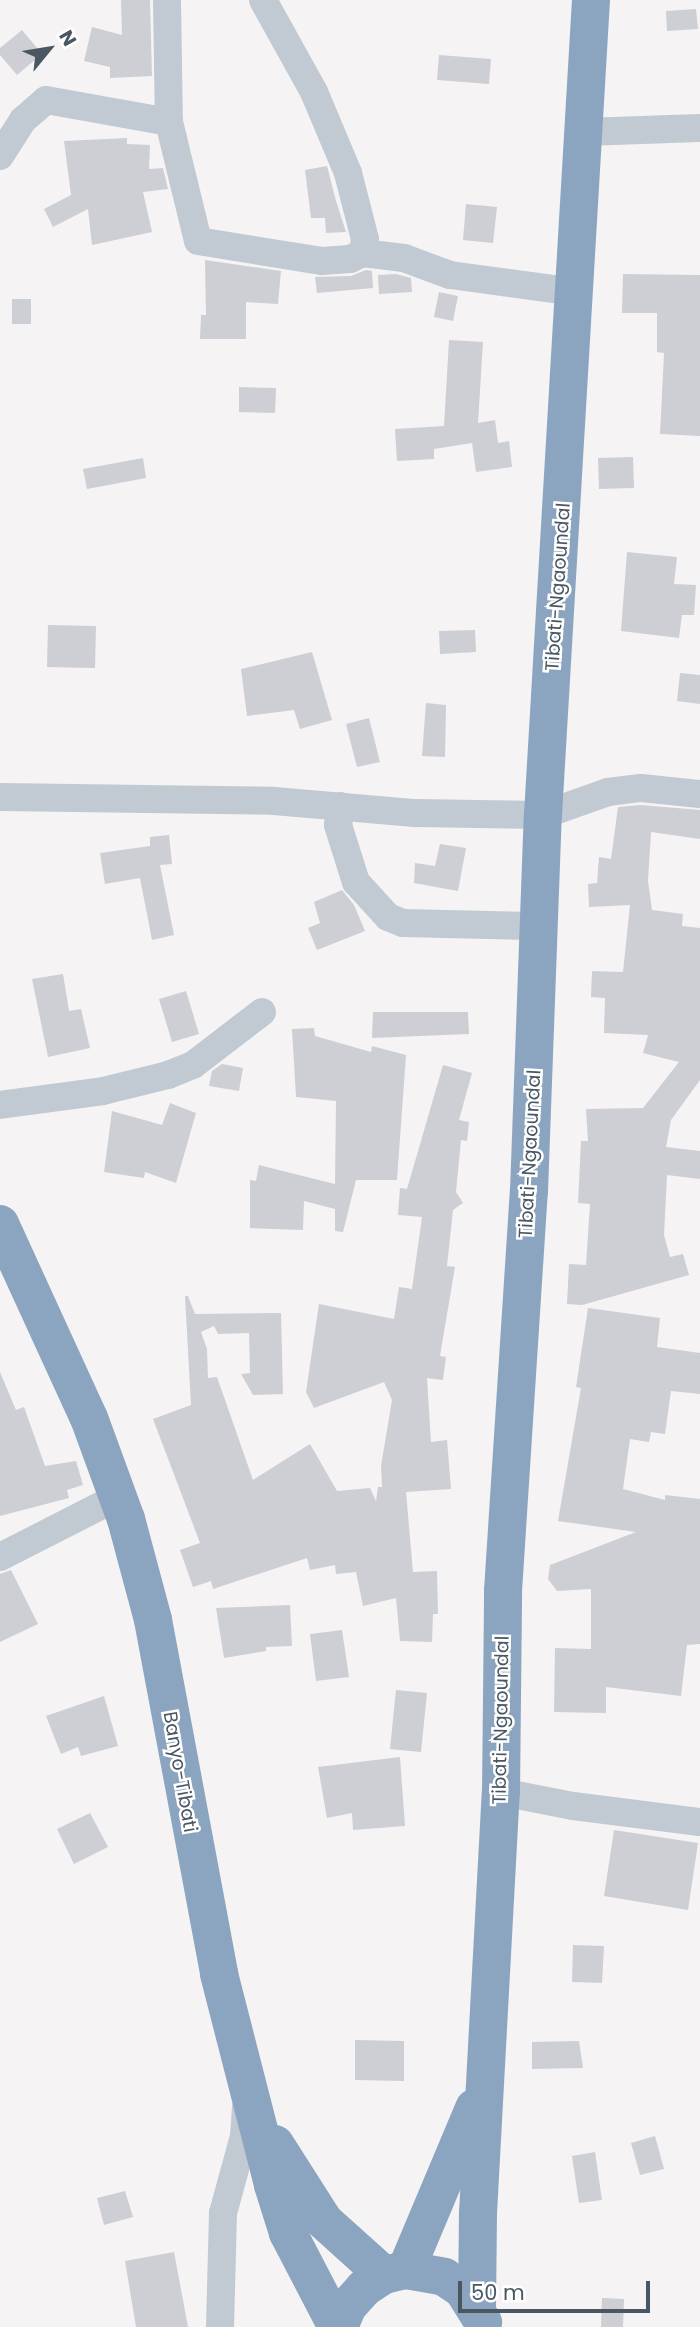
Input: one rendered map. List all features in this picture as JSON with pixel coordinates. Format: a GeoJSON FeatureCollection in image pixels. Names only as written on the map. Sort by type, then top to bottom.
{"type":"FeatureCollection","features":[{"type":"Feature","properties":{"kind":"highway","name":"Tibati-Ngaoundal"},"geometry":{"type":"LineString","coordinates":[[481,2317],[487,2074],[501,1792],[503,1591],[529,1191],[543,815],[591,0]]}},
{"type":"Feature","properties":{"kind":"highway","name":"Banyo-Tibati"},"geometry":{"type":"LineString","coordinates":[[0,1224],[54,1337],[118,1497],[153,1620],[196,1860],[247,2081],[288,2233],[338,2327]]}},
{"type":"Feature","properties":{"kind":"highway"},"geometry":{"type":"LineString","coordinates":[[395,2273],[487,2074]]}},
{"type":"Feature","properties":{"kind":"highway"},"geometry":{"type":"LineString","coordinates":[[259,2119],[324,2221],[395,2273],[444,2277],[481,2317]]}},
{"type":"Feature","properties":{"kind":"highway","name":"Banyo-Tibati"},"geometry":{"type":"LineString","coordinates":[[338,2327],[348,2306],[364,2288],[395,2273]]}},
{"type":"Feature","properties":{"kind":"street"},"geometry":{"type":"LineString","coordinates":[[167,0],[169,122],[198,241],[322,261],[350,259],[363,253],[404,258],[482,281],[575,292]]}},
{"type":"Feature","properties":{"kind":"street"},"geometry":{"type":"LineString","coordinates":[[262,0],[314,92],[348,173],[365,239],[363,253]]}},
{"type":"Feature","properties":{"kind":"street"},"geometry":{"type":"LineString","coordinates":[[0,156],[23,120],[46,100],[169,122]]}},
{"type":"Feature","properties":{"kind":"street"},"geometry":{"type":"LineString","coordinates":[[584,132],[700,128]]}},
{"type":"Feature","properties":{"kind":"street"},"geometry":{"type":"LineString","coordinates":[[0,797],[341,806],[415,813],[543,815],[608,792],[641,788],[700,794]]}},
{"type":"Feature","properties":{"kind":"street"},"geometry":{"type":"LineString","coordinates":[[341,806],[338,825],[356,882],[388,917],[403,923],[539,926]]}},
{"type":"Feature","properties":{"kind":"street"},"geometry":{"type":"LineString","coordinates":[[0,1105],[103,1091],[169,1075],[193,1065],[262,1012]]}},
{"type":"Feature","properties":{"kind":"street"},"geometry":{"type":"LineString","coordinates":[[0,1557],[118,1497]]}},
{"type":"Feature","properties":{"kind":"street"},"geometry":{"type":"LineString","coordinates":[[501,1792],[573,1806],[700,1822]]}},
{"type":"Feature","properties":{"kind":"street"},"geometry":{"type":"LineString","coordinates":[[220,2327],[222,2213],[244,2136],[247,2081]]}},
{"type":"Feature","properties":{"kind":"building"},"geometry":{"type":"Polygon","coordinates":[[[121,0],[150,0],[152,76],[110,78],[110,67],[84,61],[92,27],[122,35],[121,0]]]}},
{"type":"Feature","properties":{"kind":"building"},"geometry":{"type":"Polygon","coordinates":[[[696,9],[698,29],[667,31],[666,11],[696,9]]]}},
{"type":"Feature","properties":{"kind":"building"},"geometry":{"type":"Polygon","coordinates":[[[22,30],[42,54],[17,75],[0,55],[0,48],[22,30]]]}},
{"type":"Feature","properties":{"kind":"building"},"geometry":{"type":"Polygon","coordinates":[[[439,55],[491,59],[489,84],[437,80],[439,55]]]}},
{"type":"Feature","properties":{"kind":"building"},"geometry":{"type":"Polygon","coordinates":[[[127,138],[127,144],[150,145],[149,169],[163,168],[168,189],[143,192],[152,232],[92,245],[88,209],[53,227],[44,209],[71,195],[64,141],[127,138]]]}},
{"type":"Feature","properties":{"kind":"building"},"geometry":{"type":"Polygon","coordinates":[[[327,166],[346,232],[326,233],[325,218],[311,218],[305,170],[327,166]]]}},
{"type":"Feature","properties":{"kind":"building"},"geometry":{"type":"Polygon","coordinates":[[[466,204],[497,207],[493,243],[463,240],[466,204]]]}},
{"type":"Feature","properties":{"kind":"building"},"geometry":{"type":"Polygon","coordinates":[[[205,260],[281,271],[278,304],[246,302],[246,339],[200,339],[201,315],[206,315],[205,260]]]}},
{"type":"Feature","properties":{"kind":"building"},"geometry":{"type":"Polygon","coordinates":[[[366,270],[372,271],[373,288],[317,293],[315,277],[351,276],[366,270]]]}},
{"type":"Feature","properties":{"kind":"building"},"geometry":{"type":"Polygon","coordinates":[[[396,274],[411,278],[412,292],[379,294],[378,275],[396,274]]]}},
{"type":"Feature","properties":{"kind":"building"},"geometry":{"type":"Polygon","coordinates":[[[623,274],[700,275],[700,436],[660,434],[664,353],[657,352],[657,313],[622,313],[623,274]]]}},
{"type":"Feature","properties":{"kind":"building"},"geometry":{"type":"Polygon","coordinates":[[[439,292],[458,296],[453,321],[434,317],[439,292]]]}},
{"type":"Feature","properties":{"kind":"building"},"geometry":{"type":"Polygon","coordinates":[[[12,299],[31,299],[31,324],[12,324],[12,299]]]}},
{"type":"Feature","properties":{"kind":"building"},"geometry":{"type":"Polygon","coordinates":[[[449,340],[483,342],[478,423],[495,420],[498,443],[509,441],[512,467],[476,472],[472,443],[434,449],[434,459],[397,461],[395,429],[444,426],[449,340]]]}},
{"type":"Feature","properties":{"kind":"building"},"geometry":{"type":"Polygon","coordinates":[[[239,387],[276,388],[275,413],[239,412],[239,387]]]}},
{"type":"Feature","properties":{"kind":"building"},"geometry":{"type":"Polygon","coordinates":[[[633,457],[634,488],[599,489],[598,458],[633,457]]]}},
{"type":"Feature","properties":{"kind":"building"},"geometry":{"type":"Polygon","coordinates":[[[143,458],[146,478],[87,489],[83,469],[143,458]]]}},
{"type":"Feature","properties":{"kind":"building"},"geometry":{"type":"Polygon","coordinates":[[[627,552],[677,557],[674,584],[696,585],[694,615],[682,615],[679,638],[621,631],[627,552]]]}},
{"type":"Feature","properties":{"kind":"building"},"geometry":{"type":"Polygon","coordinates":[[[48,625],[96,626],[95,668],[47,667],[48,625]]]}},
{"type":"Feature","properties":{"kind":"building"},"geometry":{"type":"Polygon","coordinates":[[[475,630],[476,652],[440,654],[439,631],[475,630]]]}},
{"type":"Feature","properties":{"kind":"building"},"geometry":{"type":"Polygon","coordinates":[[[312,652],[332,720],[300,729],[294,710],[247,716],[241,669],[312,652]]]}},
{"type":"Feature","properties":{"kind":"building"},"geometry":{"type":"Polygon","coordinates":[[[680,673],[700,675],[700,704],[677,701],[680,673]]]}},
{"type":"Feature","properties":{"kind":"building"},"geometry":{"type":"Polygon","coordinates":[[[426,703],[446,705],[445,757],[422,756],[426,703]]]}},
{"type":"Feature","properties":{"kind":"building"},"geometry":{"type":"Polygon","coordinates":[[[369,718],[380,762],[357,767],[346,724],[369,718]]]}},
{"type":"Feature","properties":{"kind":"building"},"geometry":{"type":"Polygon","coordinates":[[[641,805],[700,810],[700,839],[651,832],[648,881],[652,910],[683,914],[682,926],[700,928],[700,1080],[671,1120],[666,1147],[700,1151],[700,1179],[667,1175],[664,1235],[670,1257],[683,1254],[689,1275],[582,1305],[567,1304],[569,1264],[586,1265],[590,1204],[578,1203],[581,1141],[588,1141],[586,1109],[643,1108],[679,1062],[643,1053],[648,1035],[604,1033],[605,998],[591,997],[592,971],[623,972],[630,905],[589,907],[588,884],[597,883],[599,857],[611,859],[618,807],[641,805]]]}},
{"type":"Feature","properties":{"kind":"building"},"geometry":{"type":"Polygon","coordinates":[[[169,835],[172,864],[160,865],[174,935],[152,940],[140,878],[105,884],[100,853],[150,846],[150,837],[169,835]]]}},
{"type":"Feature","properties":{"kind":"building"},"geometry":{"type":"Polygon","coordinates":[[[440,844],[466,848],[458,891],[414,883],[415,863],[435,866],[440,844]]]}},
{"type":"Feature","properties":{"kind":"building"},"geometry":{"type":"Polygon","coordinates":[[[342,890],[354,905],[365,931],[317,950],[308,928],[320,923],[314,902],[342,890]]]}},
{"type":"Feature","properties":{"kind":"building"},"geometry":{"type":"Polygon","coordinates":[[[63,974],[69,1011],[81,1009],[90,1048],[48,1057],[32,979],[63,974]]]}},
{"type":"Feature","properties":{"kind":"building"},"geometry":{"type":"Polygon","coordinates":[[[186,991],[199,1034],[172,1042],[159,999],[186,991]]]}},
{"type":"Feature","properties":{"kind":"building"},"geometry":{"type":"Polygon","coordinates":[[[373,1012],[468,1012],[469,1034],[372,1038],[373,1012]]]}},
{"type":"Feature","properties":{"kind":"building"},"geometry":{"type":"Polygon","coordinates":[[[314,1028],[315,1036],[371,1052],[372,1046],[406,1055],[397,1180],[356,1180],[343,1232],[335,1231],[335,1209],[304,1201],[303,1230],[250,1228],[250,1180],[256,1181],[259,1165],[335,1184],[336,1101],[296,1097],[292,1029],[314,1028]]]}},
{"type":"Feature","properties":{"kind":"building"},"geometry":{"type":"Polygon","coordinates":[[[222,1064],[243,1068],[239,1091],[209,1086],[212,1071],[222,1064]]]}},
{"type":"Feature","properties":{"kind":"building"},"geometry":{"type":"Polygon","coordinates":[[[443,1065],[472,1073],[459,1120],[469,1122],[467,1141],[461,1140],[456,1192],[463,1203],[453,1210],[447,1266],[455,1267],[440,1356],[446,1357],[443,1380],[427,1378],[431,1442],[447,1440],[451,1489],[406,1492],[413,1572],[437,1571],[438,1614],[433,1614],[432,1642],[400,1641],[396,1598],[363,1606],[356,1572],[336,1574],[335,1565],[310,1570],[307,1558],[213,1589],[211,1581],[193,1587],[180,1550],[200,1543],[153,1419],[191,1405],[185,1296],[188,1296],[195,1314],[281,1313],[283,1394],[253,1395],[241,1374],[250,1373],[249,1333],[218,1334],[214,1326],[201,1332],[207,1349],[208,1378],[217,1377],[253,1480],[310,1444],[337,1491],[370,1488],[376,1501],[378,1487],[382,1487],[381,1466],[392,1400],[384,1382],[314,1408],[306,1392],[319,1304],[394,1319],[399,1287],[412,1289],[422,1217],[398,1215],[400,1188],[407,1189],[443,1065]]]}},
{"type":"Feature","properties":{"kind":"building"},"geometry":{"type":"Polygon","coordinates":[[[170,1103],[196,1113],[176,1183],[145,1172],[144,1178],[104,1172],[112,1111],[162,1125],[170,1103]]]}},
{"type":"Feature","properties":{"kind":"building"},"geometry":{"type":"Polygon","coordinates":[[[588,1308],[660,1318],[657,1347],[700,1353],[700,1394],[671,1391],[665,1434],[651,1432],[649,1442],[630,1439],[623,1489],[665,1500],[665,1495],[700,1499],[700,1644],[687,1645],[681,1696],[606,1687],[606,1713],[554,1712],[555,1648],[591,1649],[591,1589],[557,1591],[548,1579],[550,1565],[636,1532],[558,1521],[581,1388],[576,1387],[588,1308]]]}},
{"type":"Feature","properties":{"kind":"building"},"geometry":{"type":"Polygon","coordinates":[[[0,1372],[16,1410],[24,1407],[45,1466],[76,1461],[83,1485],[67,1490],[69,1498],[0,1516],[0,1372]]]}},
{"type":"Feature","properties":{"kind":"building"},"geometry":{"type":"Polygon","coordinates":[[[11,1570],[38,1624],[0,1642],[0,1574],[11,1570]]]}},
{"type":"Feature","properties":{"kind":"building"},"geometry":{"type":"Polygon","coordinates":[[[290,1605],[292,1646],[266,1647],[266,1651],[224,1658],[216,1608],[290,1605]]]}},
{"type":"Feature","properties":{"kind":"building"},"geometry":{"type":"Polygon","coordinates":[[[342,1630],[349,1677],[316,1681],[310,1634],[342,1630]]]}},
{"type":"Feature","properties":{"kind":"building"},"geometry":{"type":"Polygon","coordinates":[[[396,1690],[427,1693],[421,1752],[390,1749],[396,1690]]]}},
{"type":"Feature","properties":{"kind":"building"},"geometry":{"type":"Polygon","coordinates":[[[104,1696],[118,1746],[81,1756],[78,1747],[61,1754],[46,1716],[104,1696]]]}},
{"type":"Feature","properties":{"kind":"building"},"geometry":{"type":"Polygon","coordinates":[[[400,1757],[405,1826],[353,1830],[352,1813],[327,1818],[318,1767],[400,1757]]]}},
{"type":"Feature","properties":{"kind":"building"},"geometry":{"type":"Polygon","coordinates":[[[90,1813],[108,1847],[74,1864],[57,1829],[90,1813]]]}},
{"type":"Feature","properties":{"kind":"building"},"geometry":{"type":"Polygon","coordinates":[[[614,1830],[698,1843],[688,1910],[604,1896],[614,1830]]]}},
{"type":"Feature","properties":{"kind":"building"},"geometry":{"type":"Polygon","coordinates":[[[573,1945],[604,1946],[602,1983],[572,1982],[573,1945]]]}},
{"type":"Feature","properties":{"kind":"building"},"geometry":{"type":"Polygon","coordinates":[[[355,2040],[404,2041],[404,2081],[355,2080],[355,2040]]]}},
{"type":"Feature","properties":{"kind":"building"},"geometry":{"type":"Polygon","coordinates":[[[579,2041],[583,2068],[532,2069],[532,2042],[579,2041]]]}},
{"type":"Feature","properties":{"kind":"building"},"geometry":{"type":"Polygon","coordinates":[[[655,2136],[664,2169],[640,2175],[631,2143],[655,2136]]]}},
{"type":"Feature","properties":{"kind":"building"},"geometry":{"type":"Polygon","coordinates":[[[595,2152],[602,2200],[579,2203],[572,2156],[595,2152]]]}},
{"type":"Feature","properties":{"kind":"building"},"geometry":{"type":"Polygon","coordinates":[[[125,2191],[133,2217],[104,2225],[97,2198],[125,2191]]]}},
{"type":"Feature","properties":{"kind":"building"},"geometry":{"type":"Polygon","coordinates":[[[174,2252],[188,2327],[136,2327],[125,2261],[174,2252]]]}},
{"type":"Feature","properties":{"kind":"building"},"geometry":{"type":"Polygon","coordinates":[[[602,2298],[624,2299],[623,2327],[601,2327],[602,2298]]]}}]}
